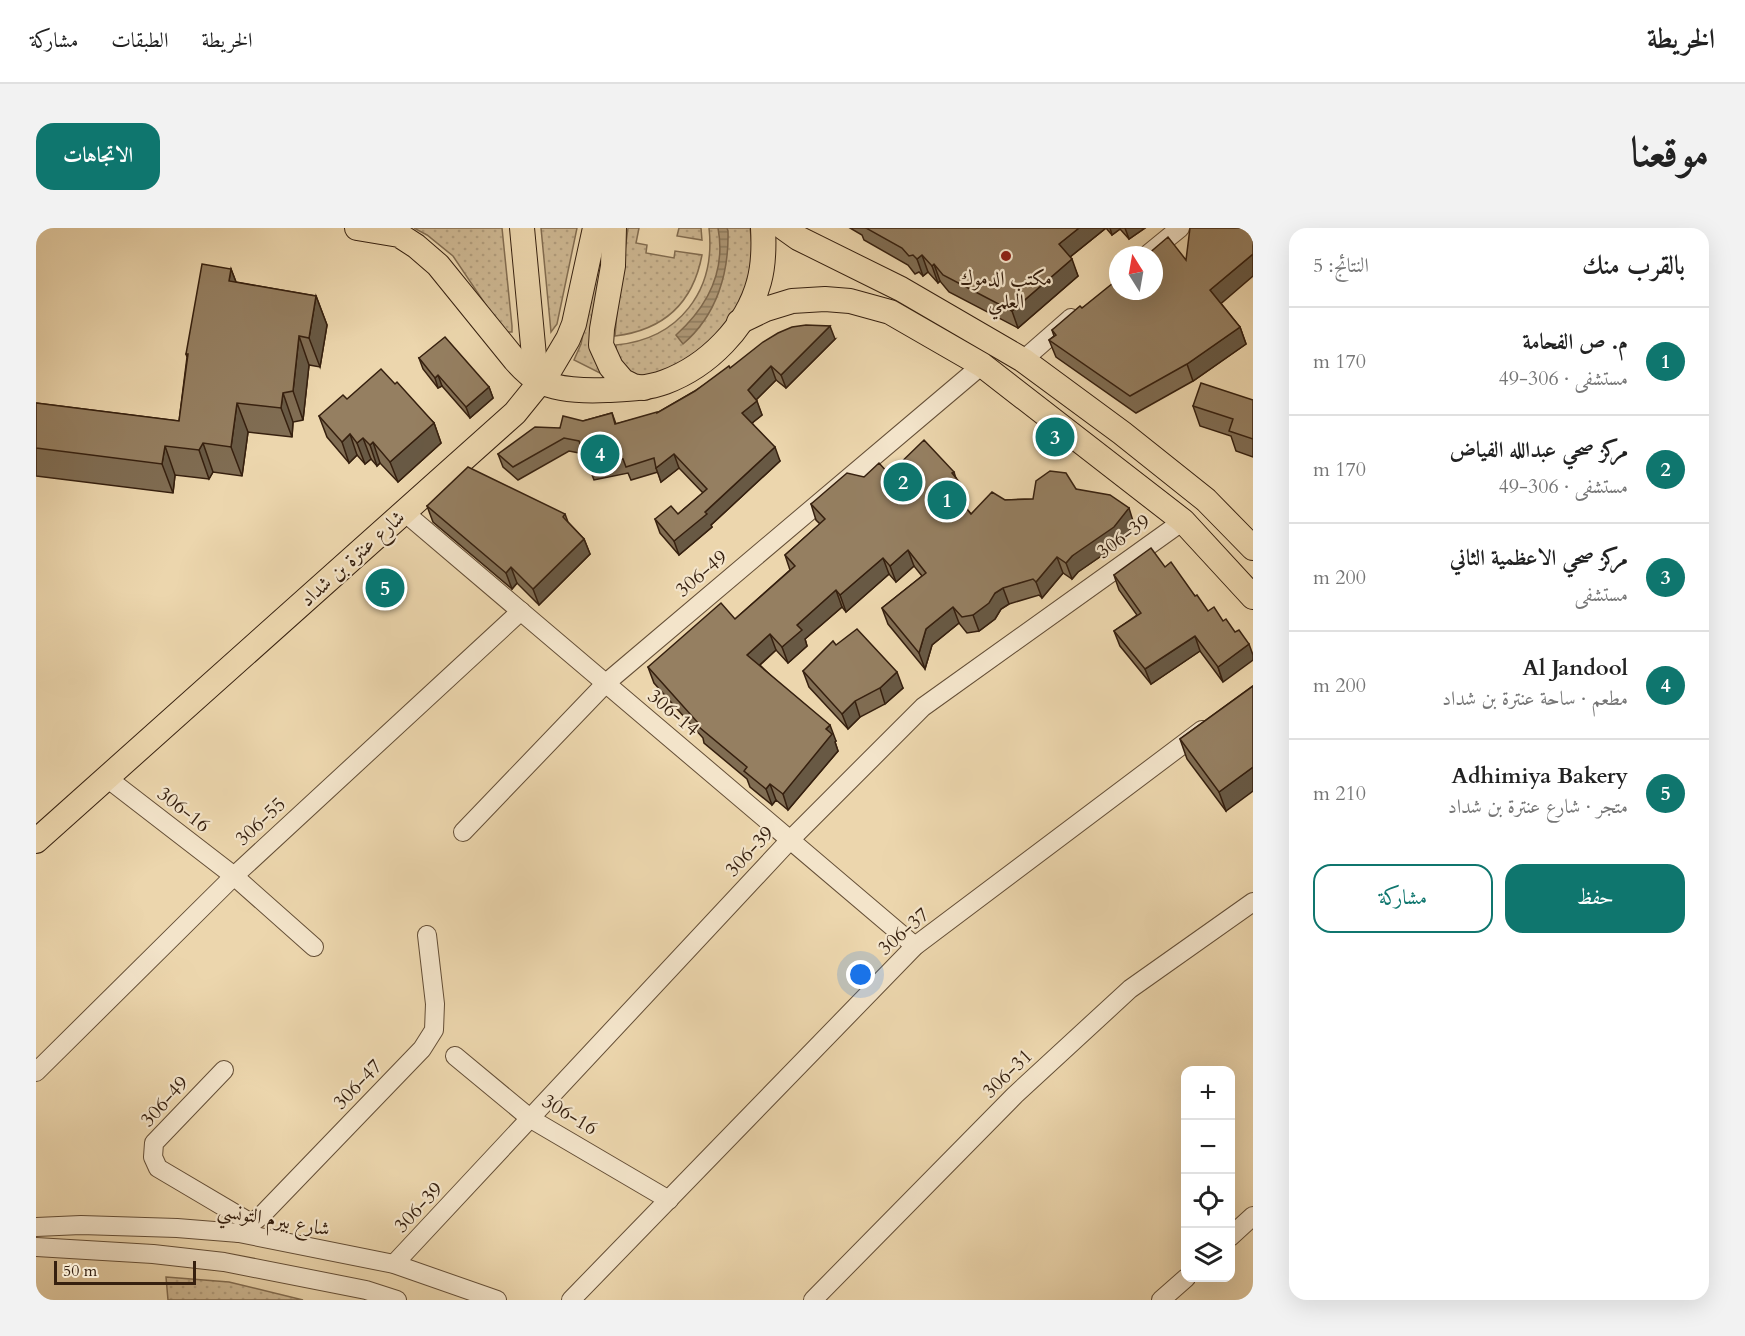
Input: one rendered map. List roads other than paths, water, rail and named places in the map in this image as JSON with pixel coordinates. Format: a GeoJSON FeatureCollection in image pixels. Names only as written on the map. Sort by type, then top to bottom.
{"type":"FeatureCollection","features":[{"type":"Feature","properties":{"kind":"main road"},"geometry":{"type":"LineString","coordinates":[[357,228],[399,235],[416,246],[438,265],[526,372],[540,381],[569,389],[598,391],[644,388],[666,382],[698,365],[729,338],[747,312],[759,283],[764,251],[763,228]]}},
{"type":"Feature","properties":{"kind":"main road"},"geometry":{"type":"LineString","coordinates":[[522,228],[534,356],[540,381]]}},
{"type":"Feature","properties":{"kind":"main road","name":"شارع عنترة بن شداد"},"geometry":{"type":"LineString","coordinates":[[36,842],[515,413],[560,355],[574,324],[595,228]]}},
{"type":"Feature","properties":{"kind":"main road"},"geometry":{"type":"LineString","coordinates":[[614,228],[613,266],[601,345],[611,367],[623,381],[644,388]]}},
{"type":"Feature","properties":{"kind":"main road"},"geometry":{"type":"LineString","coordinates":[[784,228],[798,238],[901,289],[1023,360],[1122,433],[1206,500],[1253,548]]}},
{"type":"Feature","properties":{"kind":"main road"},"geometry":{"type":"LineString","coordinates":[[740,322],[766,309],[792,301],[850,301],[890,312],[982,365],[1183,521],[1253,597]]}},
{"type":"Feature","properties":{"kind":"street"},"geometry":{"type":"LineString","coordinates":[[1158,246],[1180,228]]}},
{"type":"Feature","properties":{"kind":"street"},"geometry":{"type":"LineString","coordinates":[[1023,360],[1034,348],[1084,307]]}},
{"type":"Feature","properties":{"kind":"street","name":"306-49"},"geometry":{"type":"LineString","coordinates":[[463,832],[606,683],[982,365]]}},
{"type":"Feature","properties":{"kind":"street","name":"306-14"},"geometry":{"type":"LineString","coordinates":[[404,512],[915,946]]}},
{"type":"Feature","properties":{"kind":"street","name":"306-39"},"geometry":{"type":"LineString","coordinates":[[394,1264],[790,840],[923,707],[1183,521]]}},
{"type":"Feature","properties":{"kind":"street","name":"306-55"},"geometry":{"type":"LineString","coordinates":[[36,1072],[234,876],[521,611]]}},
{"type":"Feature","properties":{"kind":"street","name":"306-37"},"geometry":{"type":"LineString","coordinates":[[570,1300],[915,946],[1215,720]]}},
{"type":"Feature","properties":{"kind":"street","name":"306-16"},"geometry":{"type":"LineString","coordinates":[[107,778],[234,876],[314,946]]}},
{"type":"Feature","properties":{"kind":"street","name":"306-31"},"geometry":{"type":"LineString","coordinates":[[813,1300],[1015,1095],[1131,989],[1253,902]]}},
{"type":"Feature","properties":{"kind":"street","name":"306-47"},"geometry":{"type":"LineString","coordinates":[[245,1228],[269,1207],[422,1049],[434,1030],[435,1004],[427,935]]}},
{"type":"Feature","properties":{"kind":"street","name":"306-16"},"geometry":{"type":"LineString","coordinates":[[455,1056],[531,1119],[669,1200]]}},
{"type":"Feature","properties":{"kind":"street","name":"306-49"},"geometry":{"type":"LineString","coordinates":[[224,1070],[154,1143],[153,1157],[158,1168],[245,1228]]}},
{"type":"Feature","properties":{"kind":"street"},"geometry":{"type":"LineString","coordinates":[[1235,1232],[1253,1216]]}},
{"type":"Feature","properties":{"kind":"street","name":"شارع بيرم التونسي"},"geometry":{"type":"LineString","coordinates":[[36,1227],[81,1225],[245,1228],[394,1264],[497,1300]]}},
{"type":"Feature","properties":{"kind":"street"},"geometry":{"type":"LineString","coordinates":[[36,1247],[153,1254],[224,1262],[366,1290],[397,1300]]}},
{"type":"Feature","properties":{"kind":"street"},"geometry":{"type":"LineString","coordinates":[[1161,1300],[1181,1282]]}},
{"type":"Feature","properties":{"kind":"place","name":"مكتب الدموك العلمي"},"geometry":{"type":"Point","coordinates":[1006,256]}},
{"type":"Feature","properties":{"kind":"place","name":"مركز صحي الاعظمية الثاني"},"geometry":{"type":"Point","coordinates":[1055,437]}},
{"type":"Feature","properties":{"kind":"place","name":"Al Jandool"},"geometry":{"type":"Point","coordinates":[600,454]}},
{"type":"Feature","properties":{"kind":"place","name":"مركز صحي عبدالله الفياض"},"geometry":{"type":"Point","coordinates":[903,482]}},
{"type":"Feature","properties":{"kind":"place","name":"م. ص الفحامة"},"geometry":{"type":"Point","coordinates":[947,500]}},
{"type":"Feature","properties":{"kind":"place","name":"Adhimiya Bakery"},"geometry":{"type":"Point","coordinates":[385,588]}}]}
